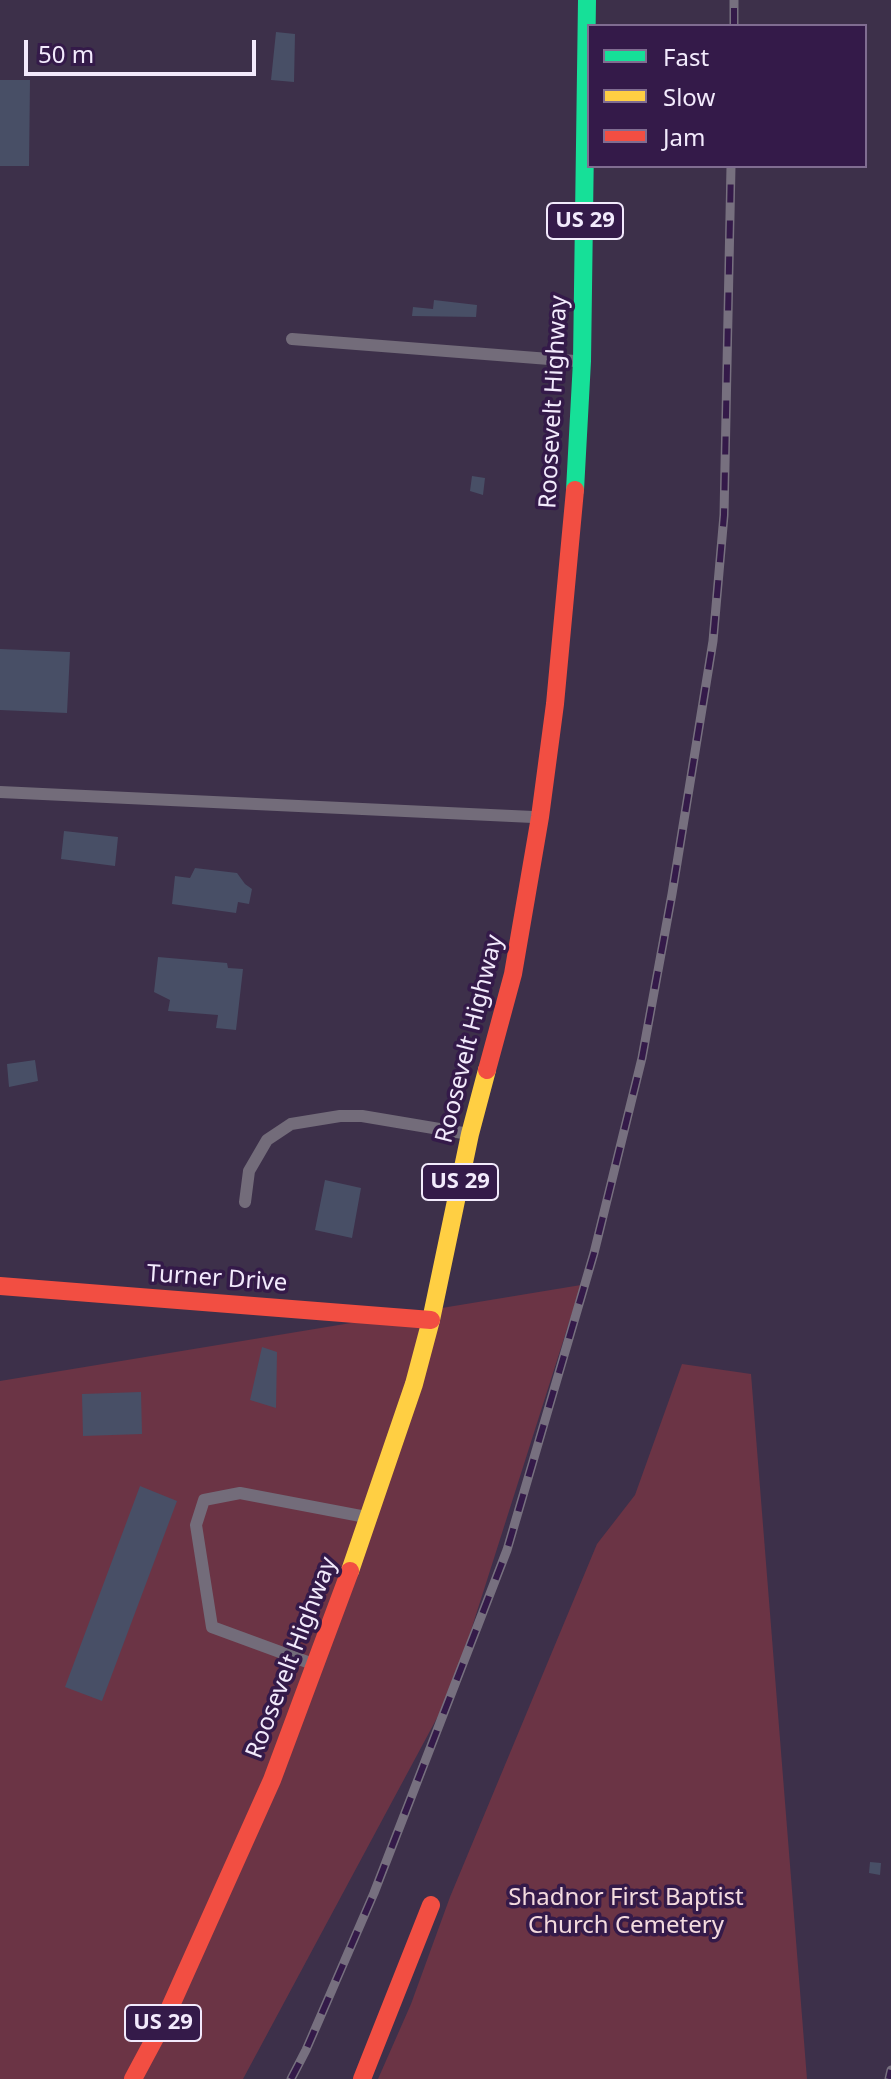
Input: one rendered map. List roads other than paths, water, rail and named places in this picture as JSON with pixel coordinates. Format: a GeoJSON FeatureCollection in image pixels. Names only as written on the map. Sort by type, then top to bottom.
{"type":"FeatureCollection","features":[{"type":"Feature","properties":{"kind":"main road","name":"Roosevelt Highway"},"geometry":{"type":"LineString","coordinates":[[133,2079],[163,2023],[272,1780],[370,1518],[414,1384],[431,1320],[470,1134],[513,974],[540,817],[555,704],[576,477],[582,361],[587,0]]}},
{"type":"Feature","properties":{"kind":"main road","name":"Turner Drive"},"geometry":{"type":"LineString","coordinates":[[0,1286],[431,1320]]}},
{"type":"Feature","properties":{"kind":"main road"},"geometry":{"type":"LineString","coordinates":[[362,2079],[431,1905]]}},
{"type":"Feature","properties":{"kind":"lane"},"geometry":{"type":"LineString","coordinates":[[292,339],[582,361]]}},
{"type":"Feature","properties":{"kind":"lane"},"geometry":{"type":"LineString","coordinates":[[0,792],[540,817]]}},
{"type":"Feature","properties":{"kind":"lane"},"geometry":{"type":"LineString","coordinates":[[245,1202],[249,1171],[267,1140],[291,1124],[340,1116],[362,1116],[470,1134]]}},
{"type":"Feature","properties":{"kind":"lane"},"geometry":{"type":"LineString","coordinates":[[316,1665],[212,1627],[196,1525],[204,1500],[240,1493],[370,1518]]}},
{"type":"Feature","properties":{"kind":"railway"},"geometry":{"type":"LineString","coordinates":[[734,0],[734,24]]}},
{"type":"Feature","properties":{"kind":"railway"},"geometry":{"type":"LineString","coordinates":[[291,2079],[374,1893],[507,1550],[594,1253],[642,1058],[713,641],[724,515],[731,168]]}},
{"type":"Feature","properties":{"kind":"railway"},"geometry":{"type":"LineString","coordinates":[[889,2079],[891,2070]]}},
{"type":"Feature","properties":{"kind":"park label","name":"Shadnor First Baptist Church Cemetery"},"geometry":{"type":"Point","coordinates":[626,1912]}}]}
